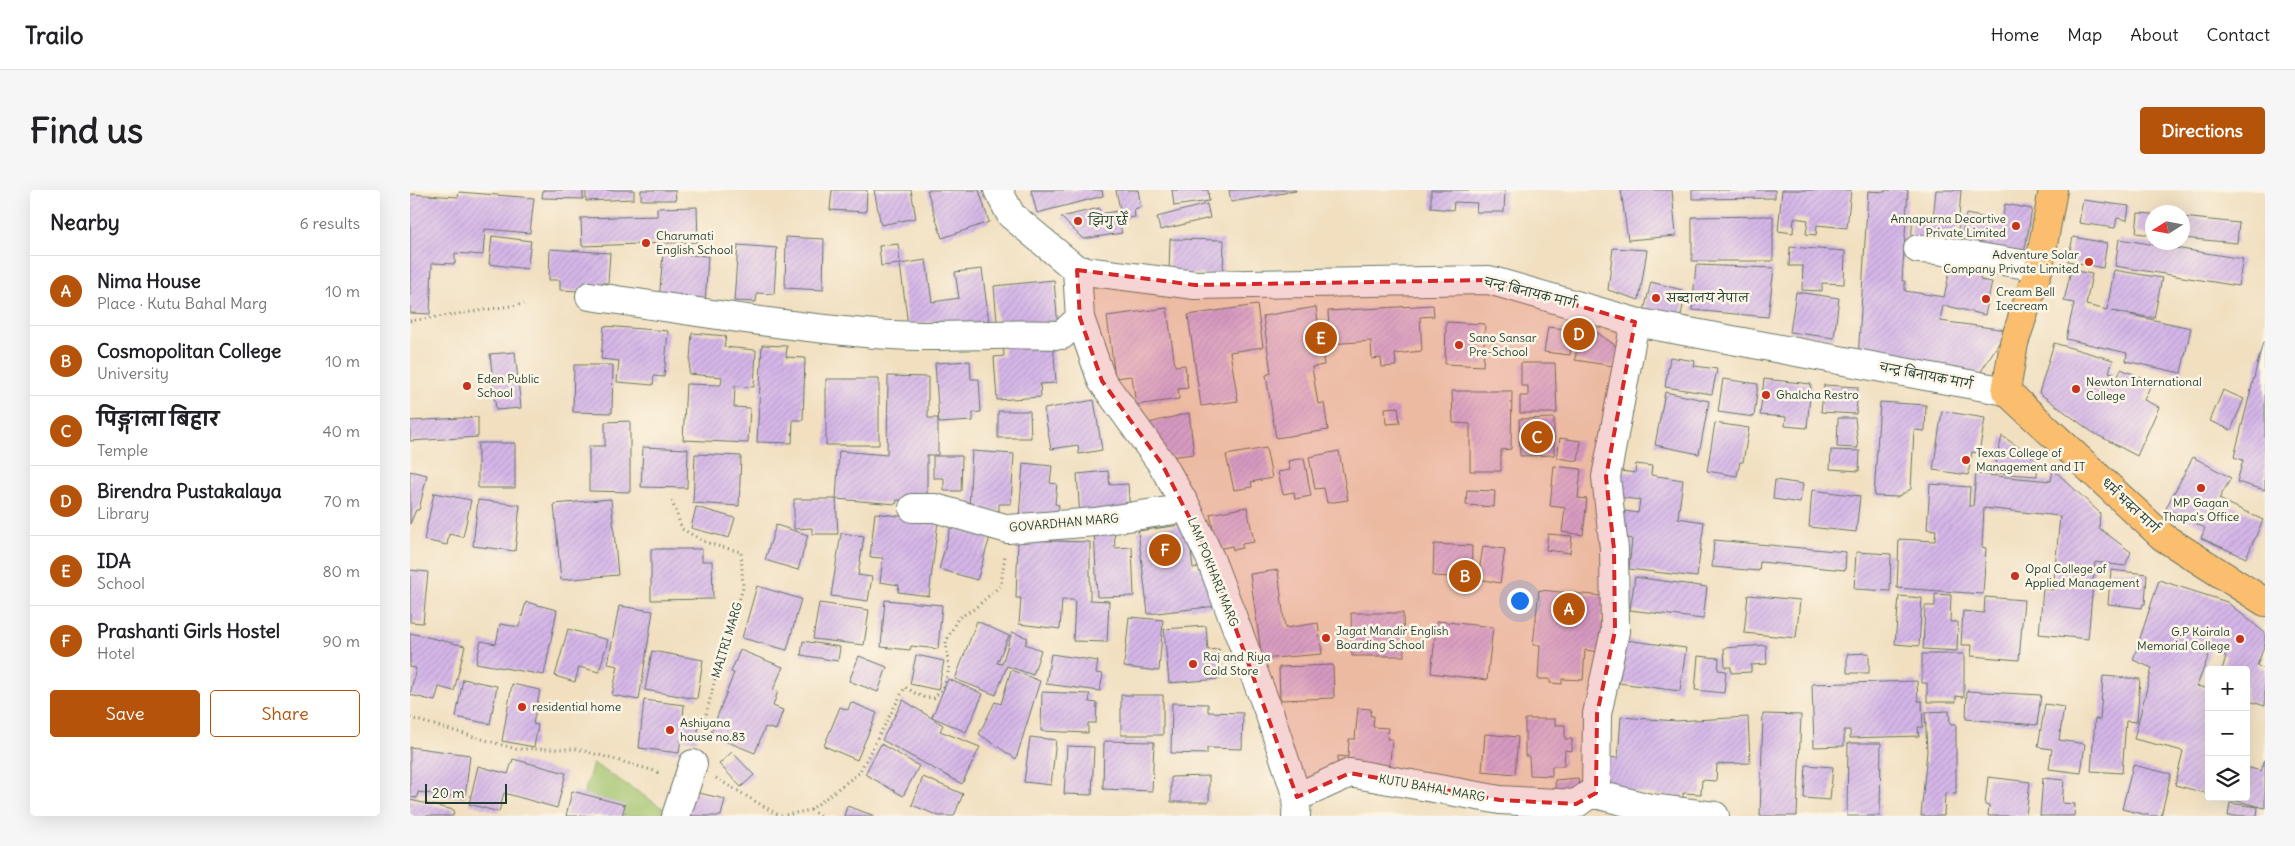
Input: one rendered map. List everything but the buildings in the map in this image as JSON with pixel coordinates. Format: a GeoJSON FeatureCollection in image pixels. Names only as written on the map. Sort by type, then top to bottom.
{"type":"FeatureCollection","features":[{"type":"Feature","properties":{"kind":"main road"},"geometry":{"type":"LineString","coordinates":[[2006,391],[2014,343],[2039,267],[2053,190]]}},
{"type":"Feature","properties":{"kind":"main road","name":"धर्म भक्त मार्ग"},"geometry":{"type":"LineString","coordinates":[[2006,391],[2163,537],[2265,602]]}},
{"type":"Feature","properties":{"kind":"street"},"geometry":{"type":"LineString","coordinates":[[590,296],[866,334],[1062,335],[1080,318],[1077,270],[1012,215],[998,190]]}},
{"type":"Feature","properties":{"kind":"street"},"geometry":{"type":"LineString","coordinates":[[1918,249],[1937,250],[2039,267]]}},
{"type":"Feature","properties":{"kind":"street","name":"चन्द्र बिनायक मार्ग"},"geometry":{"type":"LineString","coordinates":[[1077,270],[1195,285],[1489,280],[1635,322],[2006,391]]}},
{"type":"Feature","properties":{"kind":"street","name":"LAM POKHARI MARG"},"geometry":{"type":"LineString","coordinates":[[1080,318],[1102,380],[1162,464],[1187,508],[1210,558],[1270,715],[1297,806]]}},
{"type":"Feature","properties":{"kind":"street"},"geometry":{"type":"LineString","coordinates":[[1635,322],[1606,477],[1614,548],[1615,631],[1597,714],[1591,801],[1715,816]]}},
{"type":"Feature","properties":{"kind":"street","name":"GOVARDHAN MARG"},"geometry":{"type":"LineString","coordinates":[[913,508],[935,508],[1008,529],[1096,522],[1187,508]]}},
{"type":"Feature","properties":{"kind":"street"},"geometry":{"type":"LineString","coordinates":[[676,816],[693,764]]}},
{"type":"Feature","properties":{"kind":"street","name":"KUTU BAHAL MARG"},"geometry":{"type":"LineString","coordinates":[[1297,806],[1350,773],[1500,800],[1576,804],[1591,801]]}},
{"type":"Feature","properties":{"kind":"path"},"geometry":{"type":"LineString","coordinates":[[410,321],[524,304]]}},
{"type":"Feature","properties":{"kind":"path","name":"MAITRI MARG"},"geometry":{"type":"LineString","coordinates":[[672,501],[682,529],[707,543],[740,552],[743,588],[717,671],[693,764]]}},
{"type":"Feature","properties":{"kind":"path"},"geometry":{"type":"LineString","coordinates":[[410,718],[516,749],[578,750],[658,772],[693,764],[781,816],[810,810],[859,773],[905,687],[922,697],[934,698],[944,686],[949,669],[946,642],[958,618],[974,609],[1001,585],[1008,529]]}},
{"type":"Feature","properties":{"kind":"path"},"geometry":{"type":"LineString","coordinates":[[810,810],[820,816]]}},
{"type":"Feature","properties":{"kind":"highlighted area"},"geometry":{"type":"Polygon","coordinates":[[[1077,270],[1195,285],[1489,280],[1635,322],[1606,477],[1614,549],[1615,631],[1597,714],[1596,793],[1576,804],[1500,800],[1350,773],[1297,797],[1210,558],[1162,464],[1102,381],[1080,318],[1077,270]]]}},
{"type":"Feature","properties":{"kind":"green space"},"geometry":{"type":"Polygon","coordinates":[[[593,763],[669,812],[667,816],[578,815],[593,763]]]}},
{"type":"Feature","properties":{"kind":"place","name":"झिगु छेँ"},"geometry":{"type":"Point","coordinates":[1078,221]}},
{"type":"Feature","properties":{"kind":"place","name":"Annapurna Decortive Private Limited"},"geometry":{"type":"Point","coordinates":[2016,226]}},
{"type":"Feature","properties":{"kind":"place","name":"Charumati English School"},"geometry":{"type":"Point","coordinates":[646,243]}},
{"type":"Feature","properties":{"kind":"place","name":"Adventure Solar Company Private Limited"},"geometry":{"type":"Point","coordinates":[2089,262]}},
{"type":"Feature","properties":{"kind":"place","name":"सब्दालय नेपाल"},"geometry":{"type":"Point","coordinates":[1656,298]}},
{"type":"Feature","properties":{"kind":"place","name":"Cream Bell Icecream"},"geometry":{"type":"Point","coordinates":[1986,299]}},
{"type":"Feature","properties":{"kind":"place","name":"Birendra Pustakalaya"},"geometry":{"type":"Point","coordinates":[1579,334]}},
{"type":"Feature","properties":{"kind":"place","name":"IDA"},"geometry":{"type":"Point","coordinates":[1321,338]}},
{"type":"Feature","properties":{"kind":"place","name":"Sano Sansar Pre-School"},"geometry":{"type":"Point","coordinates":[1459,345]}},
{"type":"Feature","properties":{"kind":"place","name":"Eden Public School"},"geometry":{"type":"Point","coordinates":[467,386]}},
{"type":"Feature","properties":{"kind":"place","name":"Newton International College"},"geometry":{"type":"Point","coordinates":[2076,389]}},
{"type":"Feature","properties":{"kind":"place","name":"Ghalcha Restro"},"geometry":{"type":"Point","coordinates":[1766,395]}},
{"type":"Feature","properties":{"kind":"place","name":"पिङ्गाला बिहार"},"geometry":{"type":"Point","coordinates":[1537,437]}},
{"type":"Feature","properties":{"kind":"place","name":"Texas College of Management and IT"},"geometry":{"type":"Point","coordinates":[1966,460]}},
{"type":"Feature","properties":{"kind":"place","name":"MP Gagan Thapa's Office"},"geometry":{"type":"Point","coordinates":[2201,488]}},
{"type":"Feature","properties":{"kind":"place","name":"Prashanti Girls Hostel"},"geometry":{"type":"Point","coordinates":[1165,550]}},
{"type":"Feature","properties":{"kind":"place","name":"Cosmopolitan College"},"geometry":{"type":"Point","coordinates":[1465,576]}},
{"type":"Feature","properties":{"kind":"place","name":"Opal College of Applied Management"},"geometry":{"type":"Point","coordinates":[2015,576]}},
{"type":"Feature","properties":{"kind":"place","name":"Nima House"},"geometry":{"type":"Point","coordinates":[1569,609]}},
{"type":"Feature","properties":{"kind":"place","name":"Jagat Mandir English Boarding School"},"geometry":{"type":"Point","coordinates":[1326,638]}},
{"type":"Feature","properties":{"kind":"place","name":"G.P Koirala Memorial College"},"geometry":{"type":"Point","coordinates":[2240,639]}},
{"type":"Feature","properties":{"kind":"place","name":"Raj and Riya Cold Store"},"geometry":{"type":"Point","coordinates":[1193,664]}},
{"type":"Feature","properties":{"kind":"place","name":"residential home"},"geometry":{"type":"Point","coordinates":[522,707]}},
{"type":"Feature","properties":{"kind":"place","name":"Ashiyana house no.83"},"geometry":{"type":"Point","coordinates":[670,730]}}]}
